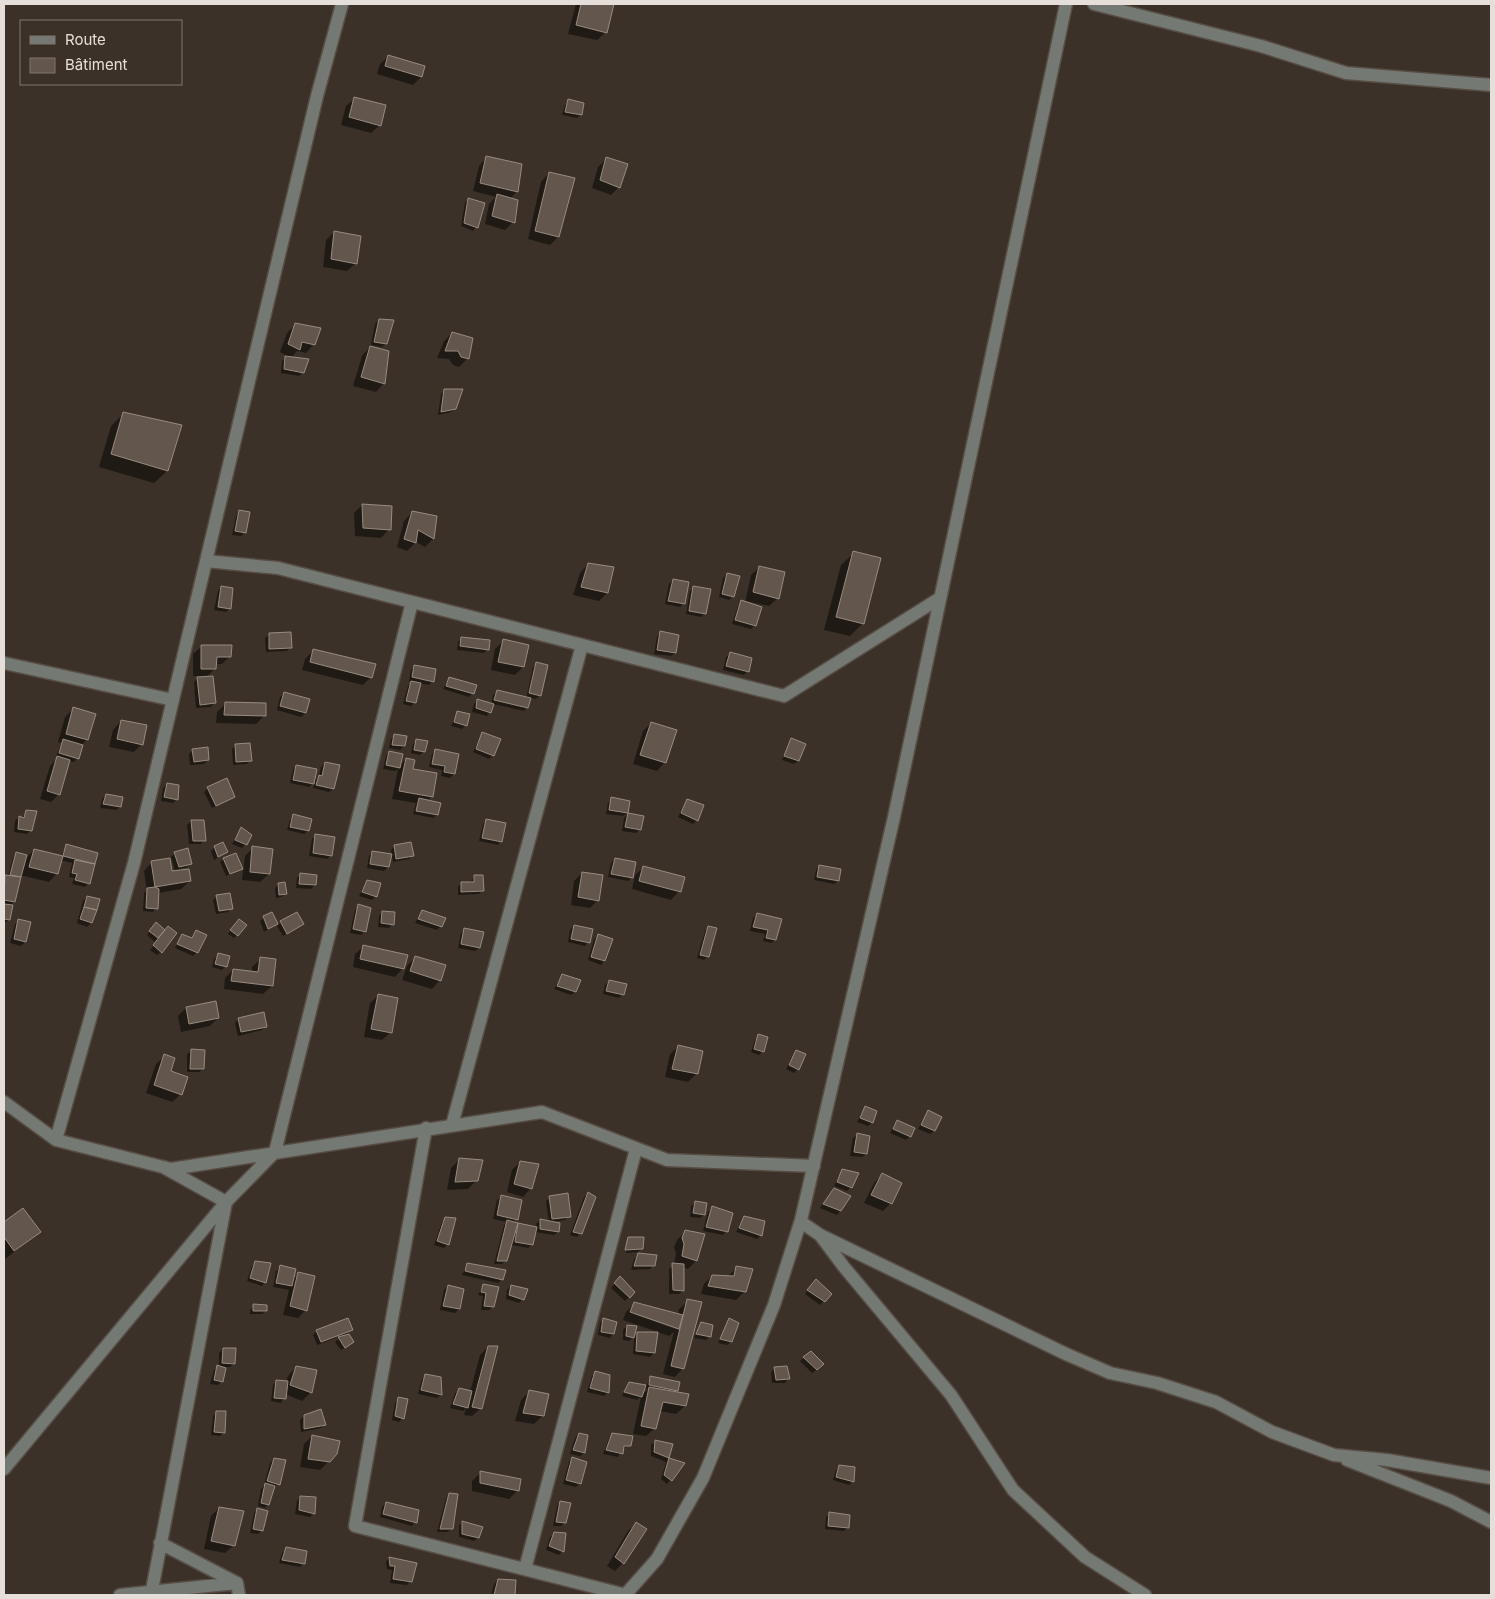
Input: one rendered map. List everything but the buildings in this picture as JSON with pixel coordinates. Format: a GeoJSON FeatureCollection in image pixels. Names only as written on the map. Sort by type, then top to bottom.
{"type":"FeatureCollection","features":[{"type":"Feature","properties":{"kind":"street"},"geometry":{"type":"LineString","coordinates":[[56,1140],[134,863],[317,96],[342,4]]}},
{"type":"Feature","properties":{"kind":"street"},"geometry":{"type":"LineString","coordinates":[[426,1128],[355,1526],[626,1595],[657,1558],[703,1478],[774,1306],[801,1222],[894,817],[1066,4]]}},
{"type":"Feature","properties":{"kind":"street"},"geometry":{"type":"LineString","coordinates":[[1094,4],[1261,46],[1346,73],[1491,85]]}},
{"type":"Feature","properties":{"kind":"street"},"geometry":{"type":"LineString","coordinates":[[206,561],[278,568],[784,696],[940,598]]}},
{"type":"Feature","properties":{"kind":"street"},"geometry":{"type":"LineString","coordinates":[[4,1469],[226,1202],[275,1152],[412,602]]}},
{"type":"Feature","properties":{"kind":"street"},"geometry":{"type":"LineString","coordinates":[[452,1125],[582,645]]}},
{"type":"Feature","properties":{"kind":"street"},"geometry":{"type":"LineString","coordinates":[[4,663],[173,700]]}},
{"type":"Feature","properties":{"kind":"street"},"geometry":{"type":"LineString","coordinates":[[4,1102],[56,1140],[171,1168],[542,1112],[667,1160],[814,1166]]}},
{"type":"Feature","properties":{"kind":"street"},"geometry":{"type":"LineString","coordinates":[[525,1570],[636,1148]]}},
{"type":"Feature","properties":{"kind":"street"},"geometry":{"type":"LineString","coordinates":[[163,1166],[226,1202]]}},
{"type":"Feature","properties":{"kind":"street"},"geometry":{"type":"LineString","coordinates":[[152,1590],[226,1202]]}},
{"type":"Feature","properties":{"kind":"street"},"geometry":{"type":"LineString","coordinates":[[801,1222],[820,1235],[1110,1373],[1157,1383],[1216,1402],[1272,1432],[1451,1501],[1491,1522]]}},
{"type":"Feature","properties":{"kind":"street"},"geometry":{"type":"LineString","coordinates":[[820,1235],[844,1267],[951,1395],[1013,1490],[1085,1557],[1145,1595]]}},
{"type":"Feature","properties":{"kind":"street"},"geometry":{"type":"LineString","coordinates":[[1334,1455],[1387,1460],[1491,1478]]}},
{"type":"Feature","properties":{"kind":"street"},"geometry":{"type":"LineString","coordinates":[[160,1543],[238,1589]]}},
{"type":"Feature","properties":{"kind":"street"},"geometry":{"type":"LineString","coordinates":[[120,1595],[152,1590],[238,1589]]}}]}
